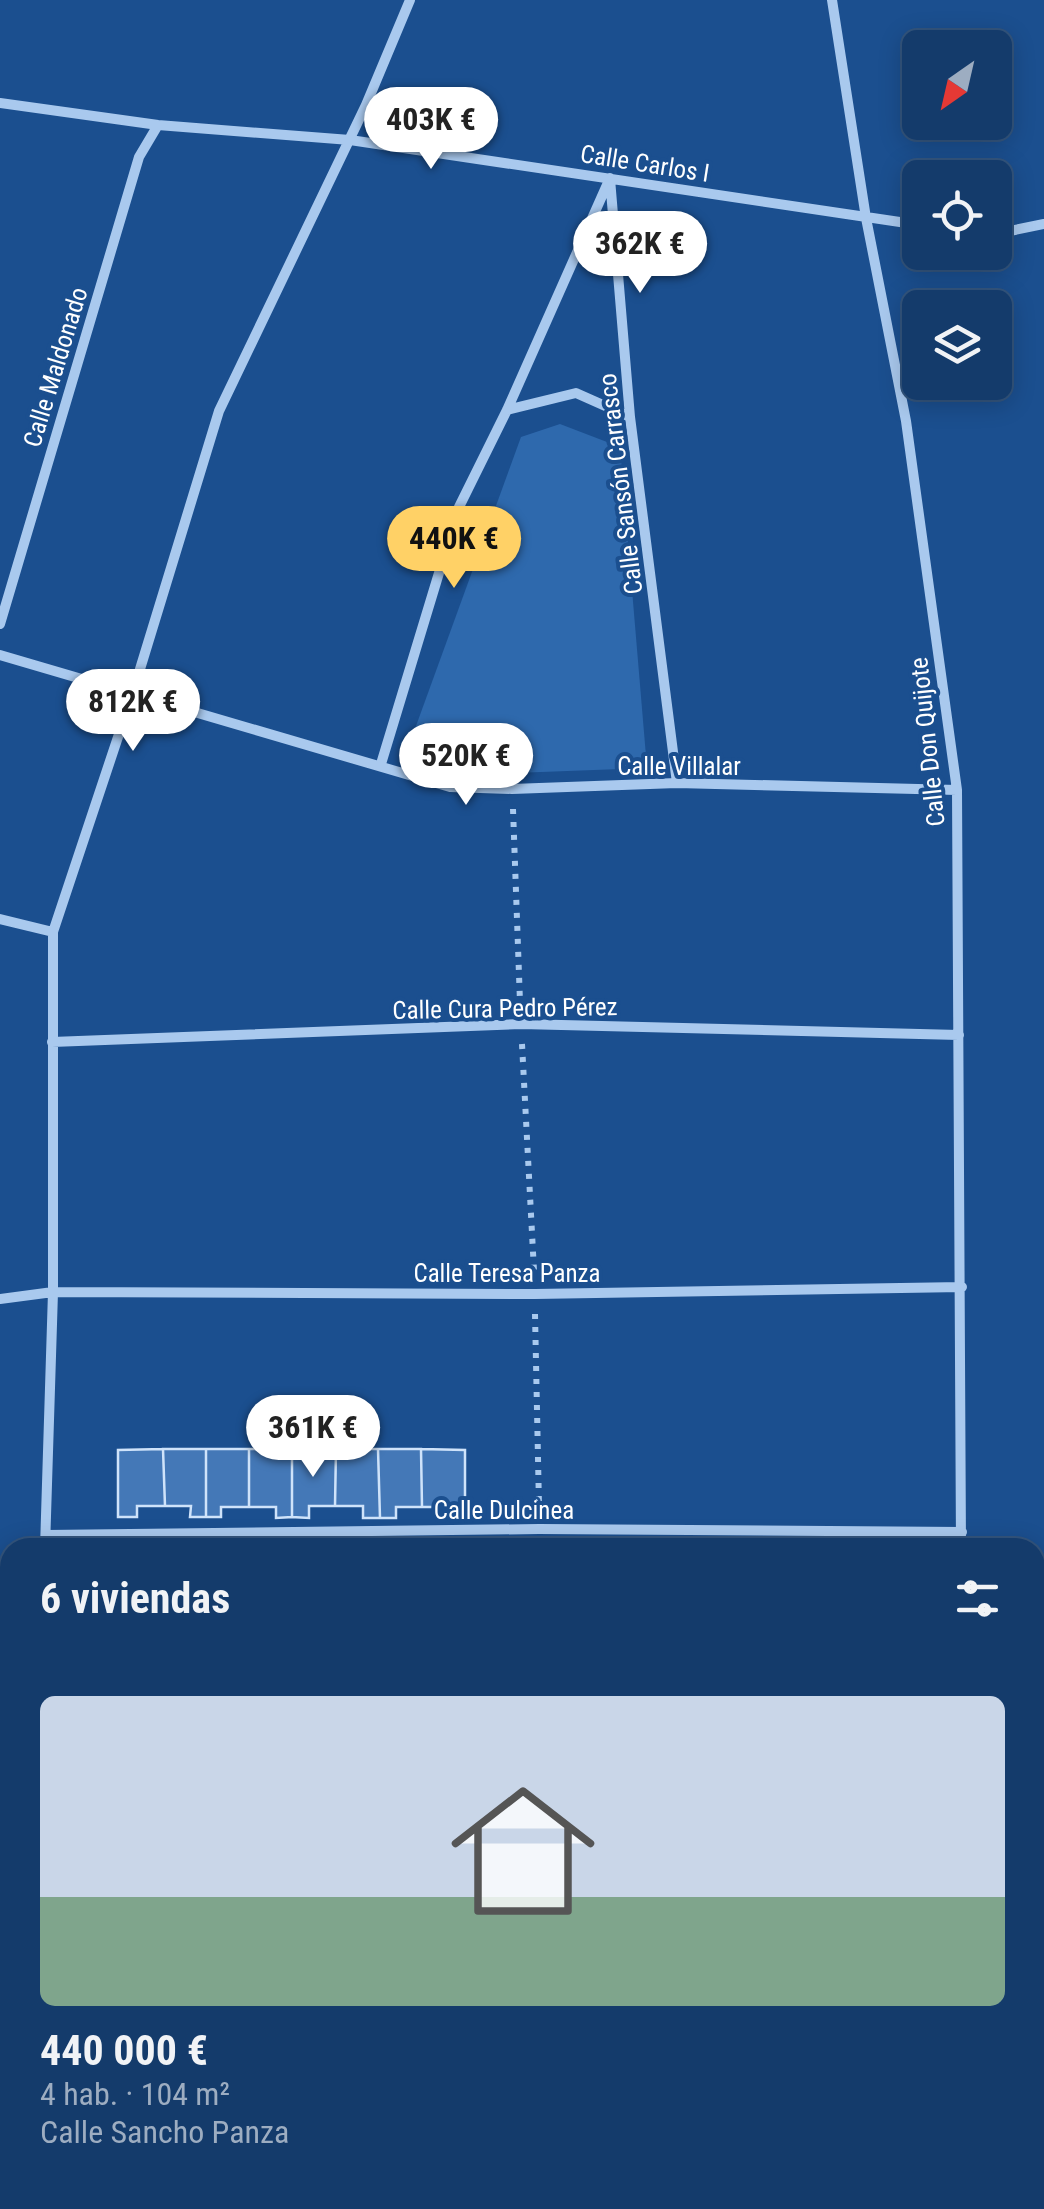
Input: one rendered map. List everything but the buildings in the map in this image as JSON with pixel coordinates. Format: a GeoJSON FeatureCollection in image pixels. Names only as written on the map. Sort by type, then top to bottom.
{"type":"FeatureCollection","features":[{"type":"Feature","properties":{"kind":"street"},"geometry":{"type":"LineString","coordinates":[[46,1538],[53,1292],[53,932],[219,410],[350,140],[410,0]]}},
{"type":"Feature","properties":{"kind":"street","name":"Calle Don Quijote"},"geometry":{"type":"LineString","coordinates":[[832,0],[866,218],[906,420],[958,790],[962,1538]]}},
{"type":"Feature","properties":{"kind":"street","name":"Calle Carlos I"},"geometry":{"type":"LineString","coordinates":[[0,103],[158,125],[350,140],[902,223]]}},
{"type":"Feature","properties":{"kind":"street","name":"Calle Maldonado"},"geometry":{"type":"LineString","coordinates":[[0,624],[138,157],[158,125]]}},
{"type":"Feature","properties":{"kind":"street"},"geometry":{"type":"LineString","coordinates":[[381,764],[458,507],[507,410],[610,178]]}},
{"type":"Feature","properties":{"kind":"street","name":"Calle Sansón Carrasco"},"geometry":{"type":"LineString","coordinates":[[610,178],[630,417],[677,784]]}},
{"type":"Feature","properties":{"kind":"street"},"geometry":{"type":"LineString","coordinates":[[1012,231],[1044,224]]}},
{"type":"Feature","properties":{"kind":"street"},"geometry":{"type":"LineString","coordinates":[[507,410],[576,393],[630,417]]}},
{"type":"Feature","properties":{"kind":"street","name":"Calle Villalar"},"geometry":{"type":"LineString","coordinates":[[0,656],[450,787],[677,784],[958,790]]}},
{"type":"Feature","properties":{"kind":"street"},"geometry":{"type":"LineString","coordinates":[[0,919],[53,932]]}},
{"type":"Feature","properties":{"kind":"street","name":"Calle Cura Pedro Pérez"},"geometry":{"type":"LineString","coordinates":[[52,1042],[522,1024],[959,1035]]}},
{"type":"Feature","properties":{"kind":"street","name":"Calle Teresa Panza"},"geometry":{"type":"LineString","coordinates":[[0,1299],[53,1292],[535,1294],[962,1287]]}},
{"type":"Feature","properties":{"kind":"street","name":"Calle Dulcinea"},"geometry":{"type":"LineString","coordinates":[[46,1535],[539,1529],[962,1532]]}},
{"type":"Feature","properties":{"kind":"path"},"geometry":{"type":"LineString","coordinates":[[512,789],[535,1294],[539,1529]]}},
{"type":"Feature","properties":{"kind":"shaded area"},"geometry":{"type":"Polygon","coordinates":[[[560,424],[620,447],[647,768],[486,774],[408,748],[521,437],[560,424]]]}}]}
